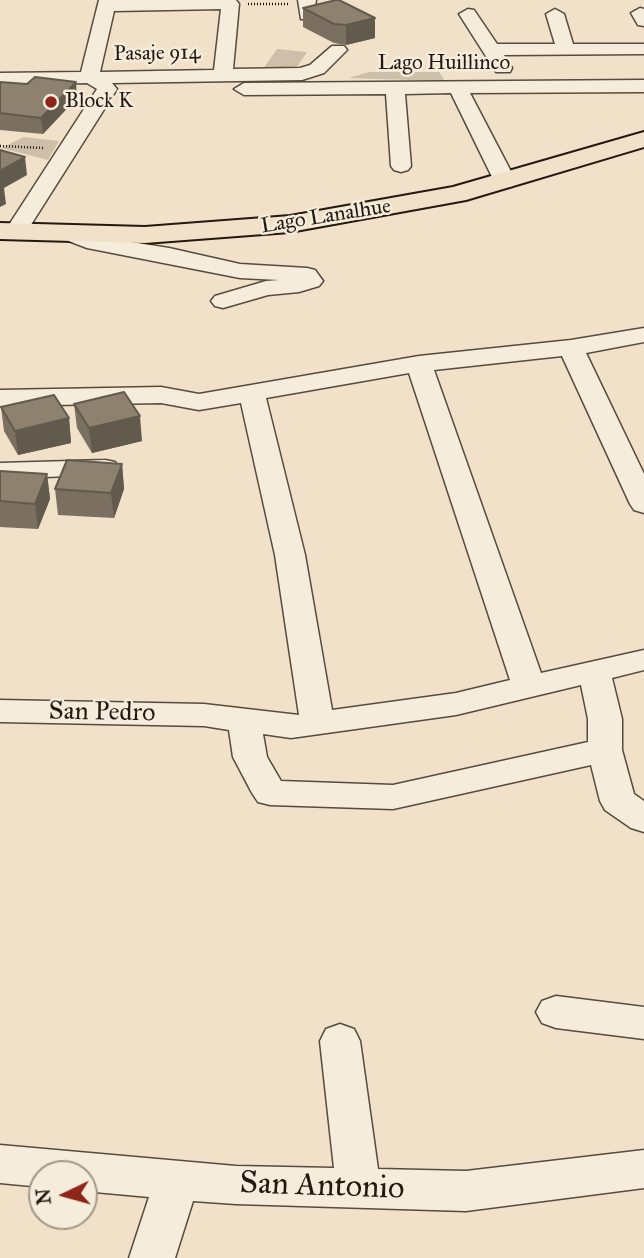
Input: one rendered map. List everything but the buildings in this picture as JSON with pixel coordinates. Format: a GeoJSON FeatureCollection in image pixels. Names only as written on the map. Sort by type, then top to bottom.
{"type":"FeatureCollection","features":[{"type":"Feature","properties":{"kind":"main road","name":"Lago Lanalhue"},"geometry":{"type":"LineString","coordinates":[[8,231],[74,235],[181,234],[290,224],[422,201],[505,181],[644,139]]}},
{"type":"Feature","properties":{"kind":"street"},"geometry":{"type":"LineString","coordinates":[[91,73],[107,3],[230,4],[223,75]]}},
{"type":"Feature","properties":{"kind":"street"},"geometry":{"type":"LineString","coordinates":[[468,13],[515,87]]}},
{"type":"Feature","properties":{"kind":"street"},"geometry":{"type":"LineString","coordinates":[[555,14],[565,49]]}},
{"type":"Feature","properties":{"kind":"street"},"geometry":{"type":"LineString","coordinates":[[492,50],[644,48]]}},
{"type":"Feature","properties":{"kind":"street","name":"Pasaje 914"},"geometry":{"type":"LineString","coordinates":[[91,73],[223,75],[310,72],[338,50]]}},
{"type":"Feature","properties":{"kind":"street"},"geometry":{"type":"LineString","coordinates":[[0,70],[91,73],[107,89],[67,151],[8,231]]}},
{"type":"Feature","properties":{"kind":"street"},"geometry":{"type":"LineString","coordinates":[[0,79],[91,73]]}},
{"type":"Feature","properties":{"kind":"street","name":"Lago Huillinco"},"geometry":{"type":"LineString","coordinates":[[244,89],[644,86]]}},
{"type":"Feature","properties":{"kind":"street"},"geometry":{"type":"LineString","coordinates":[[395,87],[401,166]]}},
{"type":"Feature","properties":{"kind":"street"},"geometry":{"type":"LineString","coordinates":[[457,87],[505,181]]}},
{"type":"Feature","properties":{"kind":"street"},"geometry":{"type":"LineString","coordinates":[[74,235],[95,243],[169,255],[240,271],[307,275],[311,281],[291,287],[266,288],[223,301]]}},
{"type":"Feature","properties":{"kind":"street"},"geometry":{"type":"LineString","coordinates":[[0,398],[161,396],[199,402],[419,364],[571,348],[644,335]]}},
{"type":"Feature","properties":{"kind":"street"},"geometry":{"type":"LineString","coordinates":[[571,348],[644,504]]}},
{"type":"Feature","properties":{"kind":"street"},"geometry":{"type":"LineString","coordinates":[[419,364],[529,687]]}},
{"type":"Feature","properties":{"kind":"street"},"geometry":{"type":"LineString","coordinates":[[251,394],[290,555],[317,723]]}},
{"type":"Feature","properties":{"kind":"street"},"geometry":{"type":"LineString","coordinates":[[0,471],[121,467]]}},
{"type":"Feature","properties":{"kind":"street","name":"San Pedro"},"geometry":{"type":"LineString","coordinates":[[0,711],[204,715],[291,727],[456,704],[644,660]]}},
{"type":"Feature","properties":{"kind":"street"},"geometry":{"type":"LineString","coordinates":[[594,671],[605,719],[605,750],[618,801],[644,819]]}},
{"type":"Feature","properties":{"kind":"street"},"geometry":{"type":"LineString","coordinates":[[244,720],[250,757],[270,793],[393,797],[605,750]]}},
{"type":"Feature","properties":{"kind":"street"},"geometry":{"type":"LineString","coordinates":[[556,1013],[644,1023]]}},
{"type":"Feature","properties":{"kind":"street"},"geometry":{"type":"LineString","coordinates":[[340,1041],[359,1188]]}},
{"type":"Feature","properties":{"kind":"street","name":"San Antonio"},"geometry":{"type":"LineString","coordinates":[[0,1164],[177,1180],[466,1191],[644,1169]]}},
{"type":"Feature","properties":{"kind":"street"},"geometry":{"type":"LineString","coordinates":[[152,1258],[177,1180]]}},
{"type":"Feature","properties":{"kind":"path"},"geometry":{"type":"LineString","coordinates":[[230,4],[307,6]]}},
{"type":"Feature","properties":{"kind":"path"},"geometry":{"type":"LineString","coordinates":[[0,146],[67,151]]}},
{"type":"Feature","properties":{"kind":"shaded area"},"geometry":{"type":"Polygon","coordinates":[[[277,49],[307,52],[294,71],[263,69],[277,49]]]}},
{"type":"Feature","properties":{"kind":"shaded area"},"geometry":{"type":"Polygon","coordinates":[[[369,72],[439,72],[444,79],[349,78],[369,72]]]}},
{"type":"Feature","properties":{"kind":"shaded area"},"geometry":{"type":"Polygon","coordinates":[[[24,137],[59,141],[48,160],[1,148],[24,137]]]}},
{"type":"Feature","properties":{"kind":"place","name":"Block K"},"geometry":{"type":"Point","coordinates":[51,102]}}]}
